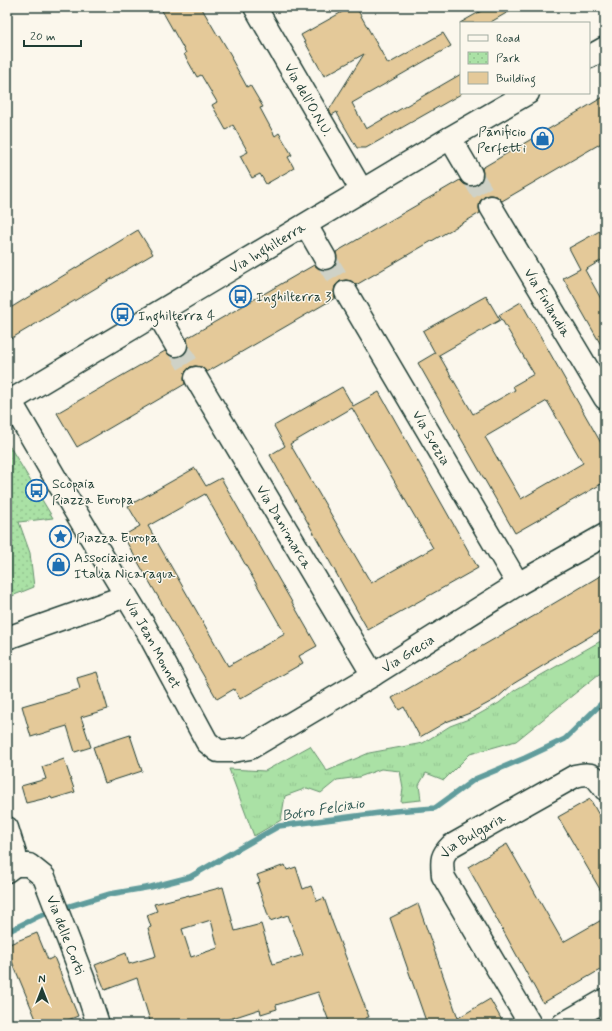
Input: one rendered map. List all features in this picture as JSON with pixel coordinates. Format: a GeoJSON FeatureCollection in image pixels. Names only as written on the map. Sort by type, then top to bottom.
{"type":"FeatureCollection","features":[{"type":"Feature","properties":{"kind":"street","name":"Via dell'O.N.U."},"geometry":{"type":"LineString","coordinates":[[255,7],[362,191]]}},
{"type":"Feature","properties":{"kind":"street"},"geometry":{"type":"LineString","coordinates":[[590,56],[605,48]]}},
{"type":"Feature","properties":{"kind":"street","name":"Via Inghilterra"},"geometry":{"type":"LineString","coordinates":[[9,402],[450,138],[526,94]]}},
{"type":"Feature","properties":{"kind":"street"},"geometry":{"type":"LineString","coordinates":[[450,138],[471,174]]}},
{"type":"Feature","properties":{"kind":"street","name":"Via Finlandia"},"geometry":{"type":"LineString","coordinates":[[491,207],[605,398]]}},
{"type":"Feature","properties":{"kind":"street"},"geometry":{"type":"LineString","coordinates":[[306,225],[325,258]]}},
{"type":"Feature","properties":{"kind":"street","name":"Via Svezia"},"geometry":{"type":"LineString","coordinates":[[346,292],[518,584]]}},
{"type":"Feature","properties":{"kind":"street"},"geometry":{"type":"LineString","coordinates":[[158,314],[176,345]]}},
{"type":"Feature","properties":{"kind":"street","name":"Via Danimarca"},"geometry":{"type":"LineString","coordinates":[[196,378],[373,675]]}},
{"type":"Feature","properties":{"kind":"street","name":"Via Jean Monnet"},"geometry":{"type":"LineString","coordinates":[[9,402],[145,627],[206,742]]}},
{"type":"Feature","properties":{"kind":"street","name":"Via Grecia"},"geometry":{"type":"LineString","coordinates":[[206,742],[218,751],[233,751],[250,748],[373,675],[518,584],[605,535]]}},
{"type":"Feature","properties":{"kind":"street"},"geometry":{"type":"LineString","coordinates":[[7,638],[126,596]]}},
{"type":"Feature","properties":{"kind":"street","name":"Via Bulgaria"},"geometry":{"type":"LineString","coordinates":[[530,1024],[443,876],[442,860],[444,853],[451,846],[575,776],[587,774],[597,778],[605,789]]}},
{"type":"Feature","properties":{"kind":"street"},"geometry":{"type":"LineString","coordinates":[[7,828],[15,854],[11,868]]}},
{"type":"Feature","properties":{"kind":"street","name":"Via delle Corti"},"geometry":{"type":"LineString","coordinates":[[11,868],[29,865],[44,877],[83,978],[98,1024]]}},
{"type":"Feature","properties":{"kind":"street"},"geometry":{"type":"LineString","coordinates":[[563,1024],[605,1000]]}},
{"type":"Feature","properties":{"kind":"green space"},"geometry":{"type":"Polygon","coordinates":[[[7,442],[53,518],[19,522],[30,553],[34,587],[7,598],[7,442]]]}},
{"type":"Feature","properties":{"kind":"green space"},"geometry":{"type":"Polygon","coordinates":[[[605,640],[605,674],[599,674],[516,741],[470,754],[444,780],[426,773],[419,785],[421,800],[401,802],[403,788],[400,771],[381,769],[359,777],[337,780],[321,793],[307,788],[285,796],[281,820],[254,836],[229,769],[265,771],[310,746],[327,771],[369,753],[423,743],[450,726],[474,717],[499,703],[515,690],[605,640]]]}},
{"type":"Feature","properties":{"kind":"green space"},"geometry":{"type":"Polygon","coordinates":[[[605,1014],[605,1024],[588,1024],[605,1014]]]}},
{"type":"Feature","properties":{"kind":"building"},"geometry":{"type":"Polygon","coordinates":[[[160,7],[201,7],[232,57],[231,58],[247,87],[250,85],[263,107],[260,108],[275,136],[279,133],[292,155],[288,157],[294,168],[266,184],[260,174],[252,178],[240,156],[248,152],[233,125],[226,130],[212,105],[217,102],[201,75],[197,77],[184,54],[186,53],[160,7]]]}},
{"type":"Feature","properties":{"kind":"building"},"geometry":{"type":"Polygon","coordinates":[[[351,7],[356,7],[388,64],[443,33],[451,46],[352,103],[366,129],[460,75],[461,94],[366,148],[357,148],[337,112],[332,115],[329,110],[364,54],[324,76],[301,35],[351,7]]]}},
{"type":"Feature","properties":{"kind":"building"},"geometry":{"type":"Polygon","coordinates":[[[488,7],[517,7],[491,22],[462,22],[488,7]]]}},
{"type":"Feature","properties":{"kind":"building"},"geometry":{"type":"Polygon","coordinates":[[[605,96],[605,141],[502,201],[497,196],[485,196],[480,201],[480,213],[356,285],[352,281],[340,281],[335,286],[335,298],[207,372],[202,367],[190,367],[185,372],[185,384],[77,447],[57,413],[165,351],[170,356],[182,356],[187,351],[187,338],[314,265],[319,269],[331,269],[336,264],[336,252],[460,180],[465,185],[477,185],[482,180],[482,168],[605,96]]]}},
{"type":"Feature","properties":{"kind":"building"},"geometry":{"type":"Polygon","coordinates":[[[605,228],[605,258],[585,270],[605,306],[605,352],[563,278],[580,269],[569,248],[605,228]]]}},
{"type":"Feature","properties":{"kind":"building"},"geometry":{"type":"Polygon","coordinates":[[[138,230],[153,254],[7,341],[7,310],[138,230]]]}},
{"type":"Feature","properties":{"kind":"building"},"geometry":{"type":"Polygon","coordinates":[[[486,296],[500,320],[439,355],[473,414],[515,390],[513,386],[534,374],[499,315],[521,302],[605,450],[605,482],[515,533],[418,363],[435,353],[423,331],[486,296]],[[547,401],[485,437],[521,499],[583,463],[547,401]]]}},
{"type":"Feature","properties":{"kind":"building"},"geometry":{"type":"Polygon","coordinates":[[[342,387],[353,406],[379,392],[478,568],[368,630],[270,455],[285,446],[274,426],[342,387]],[[352,408],[290,444],[371,583],[433,548],[352,408]]]}},
{"type":"Feature","properties":{"kind":"building"},"geometry":{"type":"Polygon","coordinates":[[[195,468],[206,486],[221,478],[317,646],[299,656],[303,663],[240,699],[234,689],[217,699],[123,536],[140,526],[128,506],[195,468]],[[205,494],[148,526],[228,666],[285,634],[205,494]]]}},
{"type":"Feature","properties":{"kind":"building"},"geometry":{"type":"Polygon","coordinates":[[[605,573],[605,630],[594,634],[548,661],[549,662],[513,684],[496,699],[470,713],[446,722],[420,737],[404,707],[399,710],[392,698],[541,612],[605,573]]]}},
{"type":"Feature","properties":{"kind":"building"},"geometry":{"type":"Polygon","coordinates":[[[97,672],[108,709],[81,717],[91,747],[75,752],[67,726],[31,737],[22,706],[80,689],[77,678],[97,672]]]}},
{"type":"Feature","properties":{"kind":"building"},"geometry":{"type":"Polygon","coordinates":[[[130,735],[142,771],[105,783],[93,747],[130,735]]]}},
{"type":"Feature","properties":{"kind":"building"},"geometry":{"type":"Polygon","coordinates":[[[64,759],[75,792],[52,799],[51,797],[26,803],[21,786],[46,779],[42,767],[64,759]]]}},
{"type":"Feature","properties":{"kind":"building"},"geometry":{"type":"Polygon","coordinates":[[[590,799],[605,826],[605,898],[558,817],[590,799]]]}},
{"type":"Feature","properties":{"kind":"building"},"geometry":{"type":"Polygon","coordinates":[[[507,844],[563,942],[605,918],[605,967],[543,1003],[468,867],[507,844]]]}},
{"type":"Feature","properties":{"kind":"building"},"geometry":{"type":"Polygon","coordinates":[[[285,865],[287,870],[296,867],[303,889],[311,886],[317,901],[324,898],[369,1017],[365,1018],[367,1024],[330,1024],[318,992],[276,1005],[277,1009],[261,1014],[260,1009],[214,1024],[151,1024],[137,978],[105,990],[95,965],[126,953],[129,964],[156,956],[148,928],[151,927],[147,915],[157,911],[154,904],[223,887],[235,931],[261,924],[273,964],[303,955],[288,915],[270,921],[257,883],[260,882],[257,875],[285,865]],[[211,920],[182,929],[191,957],[218,948],[211,920]]]}},
{"type":"Feature","properties":{"kind":"building"},"geometry":{"type":"Polygon","coordinates":[[[418,904],[458,1018],[490,999],[504,1024],[427,1024],[390,918],[418,904]]]}},
{"type":"Feature","properties":{"kind":"building"},"geometry":{"type":"Polygon","coordinates":[[[37,933],[48,960],[54,957],[78,1016],[58,1024],[38,1024],[11,959],[7,961],[7,945],[37,933]]]}},
{"type":"Feature","properties":{"kind":"waterway","name":"Botro Felciaio"},"geometry":{"type":"LineString","coordinates":[[60,909],[110,894],[151,887],[190,877],[279,826],[395,811],[435,808],[475,779],[565,739],[605,700]]}},
{"type":"Feature","properties":{"kind":"waterway","name":"Botro Felciaio"},"geometry":{"type":"LineString","coordinates":[[7,932],[39,916],[52,912]]}},
{"type":"Feature","properties":{"kind":"tunnel"},"geometry":{"type":"LineString","coordinates":[[471,174],[491,207]]}},
{"type":"Feature","properties":{"kind":"tunnel"},"geometry":{"type":"LineString","coordinates":[[325,258],[346,292]]}},
{"type":"Feature","properties":{"kind":"tunnel"},"geometry":{"type":"LineString","coordinates":[[176,345],[196,378]]}},
{"type":"Feature","properties":{"kind":"place","name":"Panificio Perfetti"},"geometry":{"type":"Point","coordinates":[542,139]}},
{"type":"Feature","properties":{"kind":"place","name":"Inghilterra 3"},"geometry":{"type":"Point","coordinates":[241,296]}},
{"type":"Feature","properties":{"kind":"place","name":"Inghilterra 4"},"geometry":{"type":"Point","coordinates":[122,315]}},
{"type":"Feature","properties":{"kind":"place","name":"Scopaia Piazza Europa"},"geometry":{"type":"Point","coordinates":[37,491]}},
{"type":"Feature","properties":{"kind":"place","name":"Piazza Europa"},"geometry":{"type":"Point","coordinates":[61,537]}},
{"type":"Feature","properties":{"kind":"place","name":"Associazione Italia Nicaragua"},"geometry":{"type":"Point","coordinates":[59,565]}}]}
